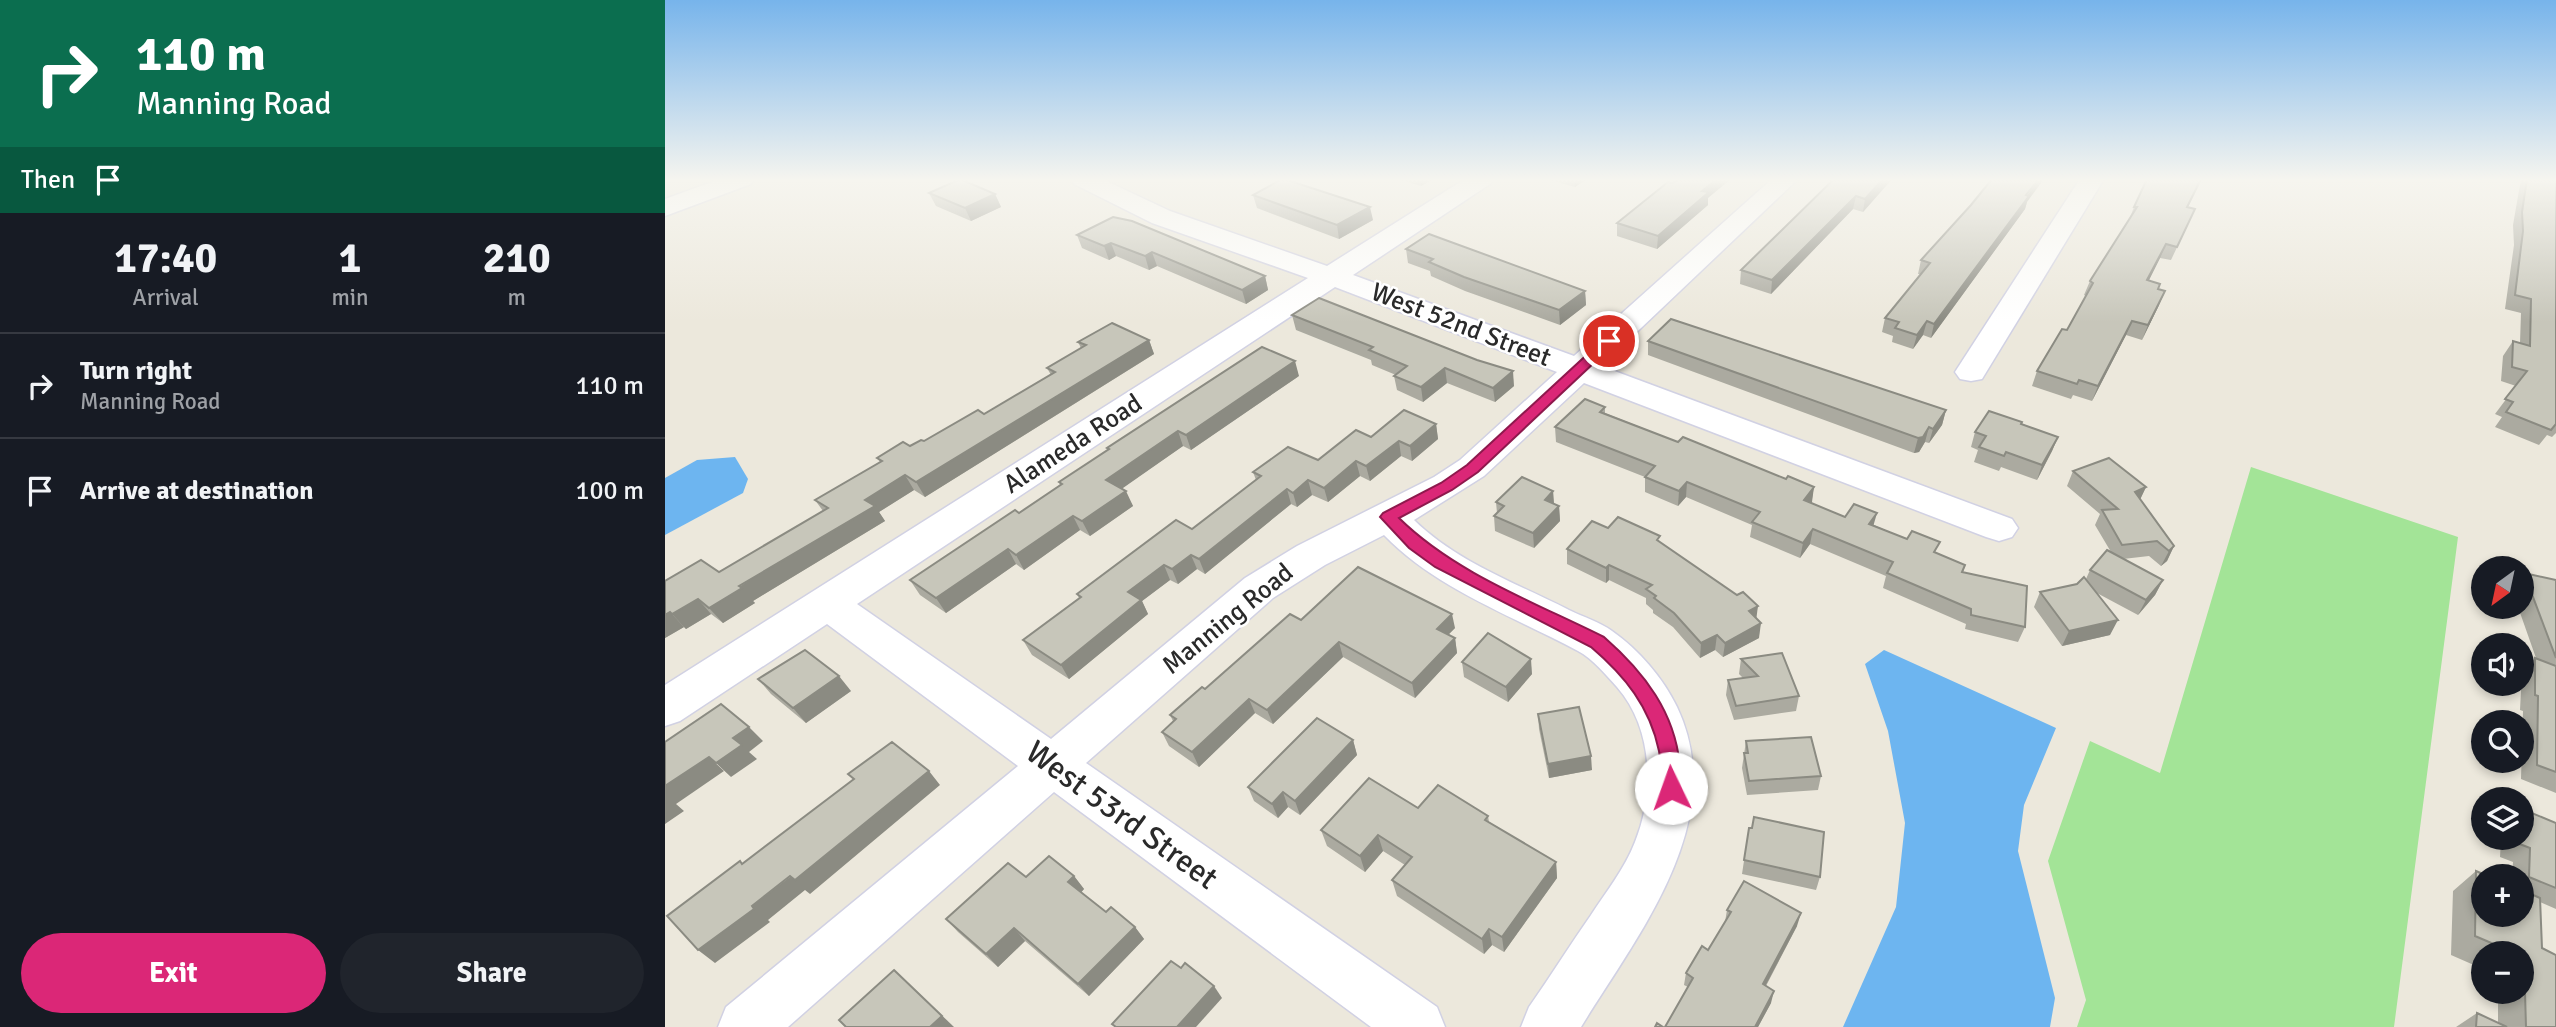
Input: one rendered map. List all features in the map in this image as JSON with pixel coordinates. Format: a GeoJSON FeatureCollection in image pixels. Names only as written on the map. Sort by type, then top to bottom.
{"type":"FeatureCollection","features":[{"type":"Feature","properties":{"kind":"street","name":"West 52nd Street"},"geometry":{"type":"LineString","coordinates":[[1187,227],[1331,276],[1999,528]]}},
{"type":"Feature","properties":{"kind":"street","name":"Alameda Road"},"geometry":{"type":"LineString","coordinates":[[665,708],[1407,227]]}},
{"type":"Feature","properties":{"kind":"street","name":"Manning Road"},"geometry":{"type":"LineString","coordinates":[[746,1027],[1267,582],[1308,557],[1465,474],[1734,227]]}},
{"type":"Feature","properties":{"kind":"street"},"geometry":{"type":"LineString","coordinates":[[1971,372],[2062,227]]}},
{"type":"Feature","properties":{"kind":"street"},"geometry":{"type":"LineString","coordinates":[[1388,517],[1415,544],[1441,563],[1597,642],[1634,677],[1654,707],[1663,728],[1669,753],[1671,788],[1663,836],[1647,873],[1549,1027]]}},
{"type":"Feature","properties":{"kind":"street","name":"West 53rd Street"},"geometry":{"type":"LineString","coordinates":[[827,603],[1417,1027]]}},
{"type":"Feature","properties":{"kind":"green space"},"geometry":{"type":"Polygon","coordinates":[[[2251,467],[2458,537],[2394,1027],[2077,1027],[2086,1000],[2048,861],[2090,741],[2160,773],[2251,467]]]}},
{"type":"Feature","properties":{"kind":"water"},"geometry":{"type":"Polygon","coordinates":[[[735,457],[748,479],[743,493],[665,535],[665,478],[697,460],[735,457]]]}},
{"type":"Feature","properties":{"kind":"water"},"geometry":{"type":"Polygon","coordinates":[[[1884,650],[2056,728],[2024,805],[2018,851],[2055,998],[2050,1027],[1843,1027],[1896,907],[1905,823],[1888,731],[1865,664],[1884,650]]]}},
{"type":"Feature","properties":{"kind":"building"},"geometry":{"type":"Polygon","coordinates":[[[1093,227],[1146,227],[1265,276],[1242,290],[1152,252],[1145,256],[1111,243],[1104,246],[1077,235],[1093,227]]]}},
{"type":"Feature","properties":{"kind":"building"},"geometry":{"type":"Polygon","coordinates":[[[1629,227],[1669,227],[1658,236],[1629,227]]]}},
{"type":"Feature","properties":{"kind":"building"},"geometry":{"type":"Polygon","coordinates":[[[1785,227],[1825,227],[1772,280],[1741,270],[1785,227]]]}},
{"type":"Feature","properties":{"kind":"building"},"geometry":{"type":"Polygon","coordinates":[[[1951,227],[2006,227],[1934,324],[1927,321],[1917,335],[1895,328],[1899,322],[1885,318],[1930,263],[1921,260],[1951,227]]]}},
{"type":"Feature","properties":{"kind":"building"},"geometry":{"type":"Polygon","coordinates":[[[2124,227],[2187,227],[2177,247],[2166,244],[2147,280],[2160,284],[2158,289],[2165,291],[2148,325],[2132,321],[2098,386],[2079,380],[2077,384],[2037,371],[2062,329],[2067,330],[2093,283],[2090,281],[2124,227]]]}},
{"type":"Feature","properties":{"kind":"building"},"geometry":{"type":"Polygon","coordinates":[[[2523,227],[2556,227],[2556,424],[2551,430],[2506,412],[2513,402],[2505,399],[2527,371],[2512,367],[2513,341],[2530,346],[2531,299],[2515,295],[2523,227]]]}},
{"type":"Feature","properties":{"kind":"building"},"geometry":{"type":"Polygon","coordinates":[[[1429,234],[1585,291],[1559,310],[1464,277],[1429,262],[1433,259],[1406,249],[1429,234]]]}},
{"type":"Feature","properties":{"kind":"building"},"geometry":{"type":"Polygon","coordinates":[[[1319,298],[1477,360],[1513,371],[1493,388],[1445,368],[1421,387],[1394,376],[1407,366],[1369,350],[1373,347],[1292,315],[1319,298]]]}},
{"type":"Feature","properties":{"kind":"building"},"geometry":{"type":"Polygon","coordinates":[[[1671,319],[1946,410],[1933,429],[1929,427],[1923,437],[1918,438],[1648,341],[1671,319]]]}},
{"type":"Feature","properties":{"kind":"building"},"geometry":{"type":"Polygon","coordinates":[[[1112,323],[1149,340],[916,482],[905,475],[865,500],[875,506],[739,586],[742,588],[709,608],[698,599],[672,614],[670,612],[665,615],[665,581],[701,560],[719,572],[828,508],[815,500],[882,461],[877,458],[903,442],[910,446],[924,441],[978,410],[984,414],[1055,372],[1047,368],[1086,345],[1078,342],[1112,323]]]}},
{"type":"Feature","properties":{"kind":"building"},"geometry":{"type":"Polygon","coordinates":[[[1262,347],[1295,361],[1186,435],[1178,431],[1106,480],[1126,491],[1082,521],[1073,516],[1016,555],[1008,549],[936,598],[910,580],[1015,510],[1019,513],[1109,449],[1107,448],[1262,347]]]}},
{"type":"Feature","properties":{"kind":"building"},"geometry":{"type":"Polygon","coordinates":[[[1585,399],[1605,407],[1600,412],[1678,442],[1683,437],[1786,479],[1788,476],[1814,487],[1804,500],[1845,517],[1854,504],[1877,513],[1869,524],[1907,539],[1912,531],[1940,542],[1934,552],[1965,565],[1962,572],[2027,586],[2025,627],[1971,615],[1971,609],[1887,573],[1893,562],[1813,529],[1803,543],[1752,522],[1760,512],[1687,482],[1679,491],[1645,477],[1655,466],[1555,427],[1585,399]]]}},
{"type":"Feature","properties":{"kind":"building"},"geometry":{"type":"Polygon","coordinates":[[[1404,410],[1436,424],[1410,446],[1399,441],[1366,466],[1356,461],[1324,488],[1308,480],[1293,493],[1287,489],[1199,559],[1191,555],[1172,569],[1164,565],[1128,592],[1141,600],[1061,665],[1023,640],[1081,597],[1077,594],[1176,520],[1192,529],[1261,476],[1253,472],[1288,447],[1318,460],[1356,430],[1371,437],[1404,410]]]}},
{"type":"Feature","properties":{"kind":"building"},"geometry":{"type":"Polygon","coordinates":[[[1989,411],[2058,437],[2042,465],[2006,452],[2004,456],[1979,447],[1986,436],[1975,432],[1989,411]]]}},
{"type":"Feature","properties":{"kind":"building"},"geometry":{"type":"Polygon","coordinates":[[[2109,458],[2146,487],[2135,492],[2174,546],[2169,551],[2157,541],[2122,545],[2102,510],[2118,509],[2073,471],[2109,458]]]}},
{"type":"Feature","properties":{"kind":"building"},"geometry":{"type":"Polygon","coordinates":[[[1522,477],[1553,491],[1545,500],[1559,506],[1533,533],[1494,516],[1504,506],[1496,502],[1522,477]]]}},
{"type":"Feature","properties":{"kind":"building"},"geometry":{"type":"Polygon","coordinates":[[[1618,517],[1660,536],[1657,540],[1737,595],[1743,592],[1758,606],[1749,611],[1761,623],[1725,643],[1717,635],[1701,643],[1674,613],[1646,589],[1652,585],[1609,565],[1606,568],[1567,549],[1592,521],[1608,528],[1618,517]]]}},
{"type":"Feature","properties":{"kind":"building"},"geometry":{"type":"Polygon","coordinates":[[[2107,550],[2163,580],[2146,600],[2090,570],[2107,550]]]}},
{"type":"Feature","properties":{"kind":"building"},"geometry":{"type":"Polygon","coordinates":[[[1358,567],[1452,614],[1437,629],[1455,638],[1412,683],[1339,642],[1267,710],[1249,699],[1192,752],[1162,732],[1176,719],[1170,715],[1202,687],[1205,689],[1290,614],[1301,620],[1358,567]]]}},
{"type":"Feature","properties":{"kind":"building"},"geometry":{"type":"Polygon","coordinates":[[[2534,575],[2556,580],[2556,658],[2534,600],[2534,575]]]}},
{"type":"Feature","properties":{"kind":"building"},"geometry":{"type":"Polygon","coordinates":[[[2084,577],[2118,620],[2069,631],[2040,592],[2077,584],[2084,577]]]}},
{"type":"Feature","properties":{"kind":"building"},"geometry":{"type":"Polygon","coordinates":[[[1488,633],[1531,659],[1506,687],[1462,662],[1488,633]]]}},
{"type":"Feature","properties":{"kind":"building"},"geometry":{"type":"Polygon","coordinates":[[[805,650],[839,676],[793,708],[758,679],[805,650]]]}},
{"type":"Feature","properties":{"kind":"building"},"geometry":{"type":"Polygon","coordinates":[[[1782,653],[1799,696],[1736,706],[1728,680],[1758,676],[1741,659],[1782,653]]]}},
{"type":"Feature","properties":{"kind":"building"},"geometry":{"type":"Polygon","coordinates":[[[2535,658],[2556,666],[2556,772],[2537,765],[2538,696],[2535,695],[2535,658]]]}},
{"type":"Feature","properties":{"kind":"building"},"geometry":{"type":"Polygon","coordinates":[[[721,704],[749,727],[733,738],[742,745],[716,763],[709,757],[665,786],[665,742],[721,704]]]}},
{"type":"Feature","properties":{"kind":"building"},"geometry":{"type":"Polygon","coordinates":[[[1579,707],[1591,756],[1548,764],[1538,714],[1579,707]]]}},
{"type":"Feature","properties":{"kind":"building"},"geometry":{"type":"Polygon","coordinates":[[[1317,718],[1353,740],[1295,801],[1283,792],[1272,804],[1248,787],[1317,718]]]}},
{"type":"Feature","properties":{"kind":"building"},"geometry":{"type":"Polygon","coordinates":[[[1811,737],[1821,776],[1749,781],[1744,753],[1748,753],[1746,741],[1811,737]]]}},
{"type":"Feature","properties":{"kind":"building"},"geometry":{"type":"Polygon","coordinates":[[[892,742],[929,771],[795,880],[790,876],[752,906],[754,909],[698,950],[667,916],[740,861],[742,864],[854,779],[848,774],[892,742]]]}},
{"type":"Feature","properties":{"kind":"building"},"geometry":{"type":"Polygon","coordinates":[[[1369,778],[1418,808],[1438,785],[1488,816],[1485,820],[1556,862],[1502,937],[1489,929],[1482,939],[1392,880],[1412,857],[1378,835],[1360,856],[1321,830],[1369,778]]]}},
{"type":"Feature","properties":{"kind":"building"},"geometry":{"type":"Polygon","coordinates":[[[2534,814],[2556,823],[2556,888],[2534,879],[2534,864],[2529,864],[2530,850],[2534,850],[2534,814]]]}},
{"type":"Feature","properties":{"kind":"building"},"geometry":{"type":"Polygon","coordinates":[[[1754,817],[1824,832],[1820,877],[1744,860],[1749,828],[1752,828],[1754,817]]]}},
{"type":"Feature","properties":{"kind":"building"},"geometry":{"type":"Polygon","coordinates":[[[1049,856],[1074,876],[1068,882],[1106,912],[1111,907],[1135,927],[1078,984],[1014,928],[986,954],[946,919],[1008,863],[1026,877],[1049,856]]]}},
{"type":"Feature","properties":{"kind":"building"},"geometry":{"type":"Polygon","coordinates":[[[1744,881],[1801,913],[1763,984],[1774,991],[1755,1027],[1665,1027],[1693,978],[1686,973],[1702,946],[1708,950],[1731,912],[1727,910],[1744,881]]]}},
{"type":"Feature","properties":{"kind":"building"},"geometry":{"type":"Polygon","coordinates":[[[2534,895],[2540,898],[2542,948],[2556,955],[2556,1027],[2526,1027],[2525,1004],[2534,1004],[2534,941],[2487,941],[2475,936],[2475,927],[2534,927],[2534,895]]]}},
{"type":"Feature","properties":{"kind":"building"},"geometry":{"type":"Polygon","coordinates":[[[1171,961],[1181,968],[1185,963],[1214,986],[1177,1027],[1116,1027],[1112,1024],[1171,961]]]}},
{"type":"Feature","properties":{"kind":"building"},"geometry":{"type":"Polygon","coordinates":[[[894,970],[942,1016],[930,1027],[846,1027],[839,1020],[894,970]]]}},
{"type":"Feature","properties":{"kind":"building"},"geometry":{"type":"Polygon","coordinates":[[[2477,1013],[2507,1027],[2476,1027],[2477,1013]]]}},
{"type":"Feature","properties":{"kind":"route"},"geometry":{"type":"LineString","coordinates":[[1609,341],[1472,468],[1446,487],[1388,517],[1415,544],[1441,563],[1597,642],[1616,659],[1645,691],[1657,713],[1669,753],[1671,788]]}}]}
